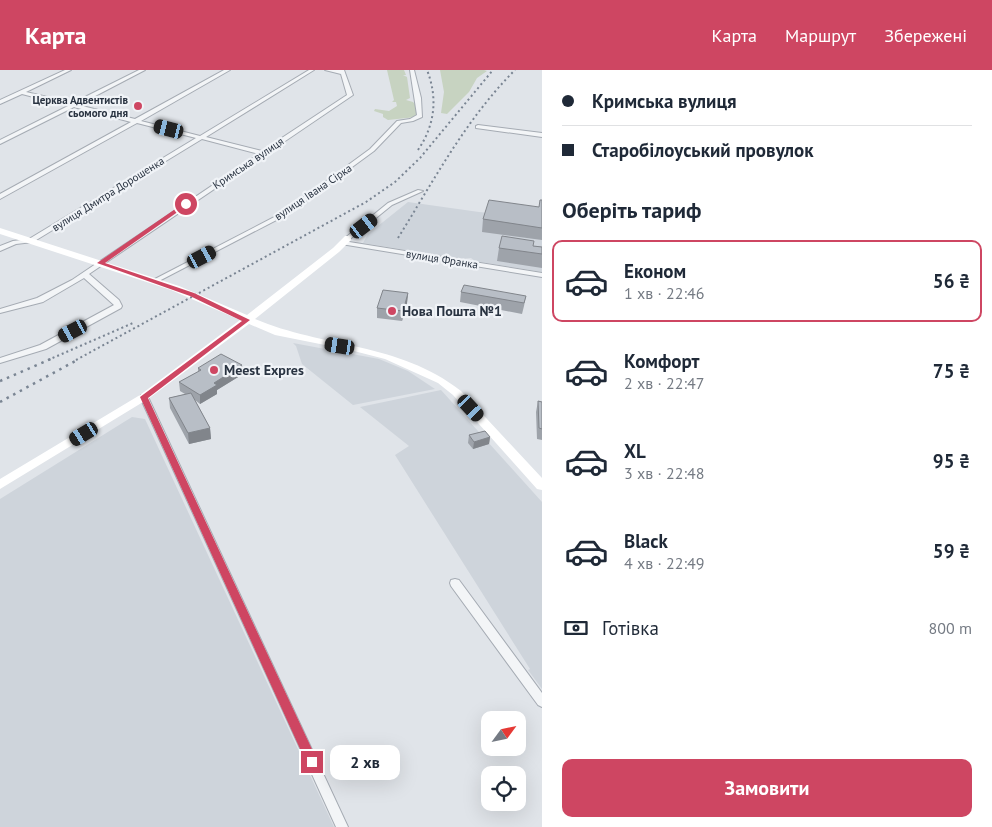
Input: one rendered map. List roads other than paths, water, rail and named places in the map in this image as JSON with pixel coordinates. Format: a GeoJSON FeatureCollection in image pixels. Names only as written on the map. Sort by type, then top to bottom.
{"type":"FeatureCollection","features":[{"type":"Feature","properties":{"kind":"main road"},"geometry":{"type":"LineString","coordinates":[[0,231],[155,281],[197,297],[279,334],[351,347],[389,358],[442,381],[457,393],[542,486]]}},
{"type":"Feature","properties":{"kind":"main road"},"geometry":{"type":"LineString","coordinates":[[0,485],[144,397],[336,250],[345,240]]}},
{"type":"Feature","properties":{"kind":"street"},"geometry":{"type":"LineString","coordinates":[[0,102],[69,70]]}},
{"type":"Feature","properties":{"kind":"street"},"geometry":{"type":"LineString","coordinates":[[0,142],[144,70]]}},
{"type":"Feature","properties":{"kind":"street"},"geometry":{"type":"LineString","coordinates":[[0,197],[138,122],[228,70]]}},
{"type":"Feature","properties":{"kind":"street","name":"вулиця Дмитра Дорошенка"},"geometry":{"type":"LineString","coordinates":[[0,250],[15,242],[32,240],[312,70]]}},
{"type":"Feature","properties":{"kind":"street"},"geometry":{"type":"LineString","coordinates":[[327,70],[343,71]]}},
{"type":"Feature","properties":{"kind":"street","name":"вулиця Івана Сірка"},"geometry":{"type":"LineString","coordinates":[[155,281],[286,213],[372,150],[398,122],[417,119],[420,116],[412,70]]}},
{"type":"Feature","properties":{"kind":"street","name":"Кримська вулиця"},"geometry":{"type":"LineString","coordinates":[[0,310],[40,300],[84,274],[350,95],[343,71]]}},
{"type":"Feature","properties":{"kind":"street"},"geometry":{"type":"LineString","coordinates":[[21,92],[262,153]]}},
{"type":"Feature","properties":{"kind":"street"},"geometry":{"type":"LineString","coordinates":[[478,127],[542,135]]}},
{"type":"Feature","properties":{"kind":"street"},"geometry":{"type":"LineString","coordinates":[[345,240],[390,204],[420,191]]}},
{"type":"Feature","properties":{"kind":"street","name":"вулиця Франка"},"geometry":{"type":"LineString","coordinates":[[345,240],[542,276]]}},
{"type":"Feature","properties":{"kind":"street"},"geometry":{"type":"LineString","coordinates":[[0,361],[43,347],[118,306],[116,302],[84,274]]}},
{"type":"Feature","properties":{"kind":"street"},"geometry":{"type":"LineString","coordinates":[[144,397],[342,827]]}},
{"type":"Feature","properties":{"kind":"street"},"geometry":{"type":"LineString","coordinates":[[455,582],[542,702]]}},
{"type":"Feature","properties":{"kind":"railway"},"geometry":{"type":"LineString","coordinates":[[418,150],[428,131],[433,111],[433,91],[427,70]]}},
{"type":"Feature","properties":{"kind":"railway"},"geometry":{"type":"LineString","coordinates":[[76,360],[366,202],[395,182],[420,158],[493,70]]}},
{"type":"Feature","properties":{"kind":"railway"},"geometry":{"type":"LineString","coordinates":[[398,238],[466,129],[497,89],[515,70]]}},
{"type":"Feature","properties":{"kind":"railway"},"geometry":{"type":"LineString","coordinates":[[48,360],[133,323]]}},
{"type":"Feature","properties":{"kind":"railway"},"geometry":{"type":"LineString","coordinates":[[0,381],[51,359]]}},
{"type":"Feature","properties":{"kind":"railway"},"geometry":{"type":"LineString","coordinates":[[0,402],[79,359]]}},
{"type":"Feature","properties":{"kind":"place","name":"Церква Адвентистів сьомого дня"},"geometry":{"type":"Point","coordinates":[138,106]}},
{"type":"Feature","properties":{"kind":"place","name":"Нова Пошта №1"},"geometry":{"type":"Point","coordinates":[392,311]}},
{"type":"Feature","properties":{"kind":"place","name":"Meest Expres"},"geometry":{"type":"Point","coordinates":[214,370]}}]}
